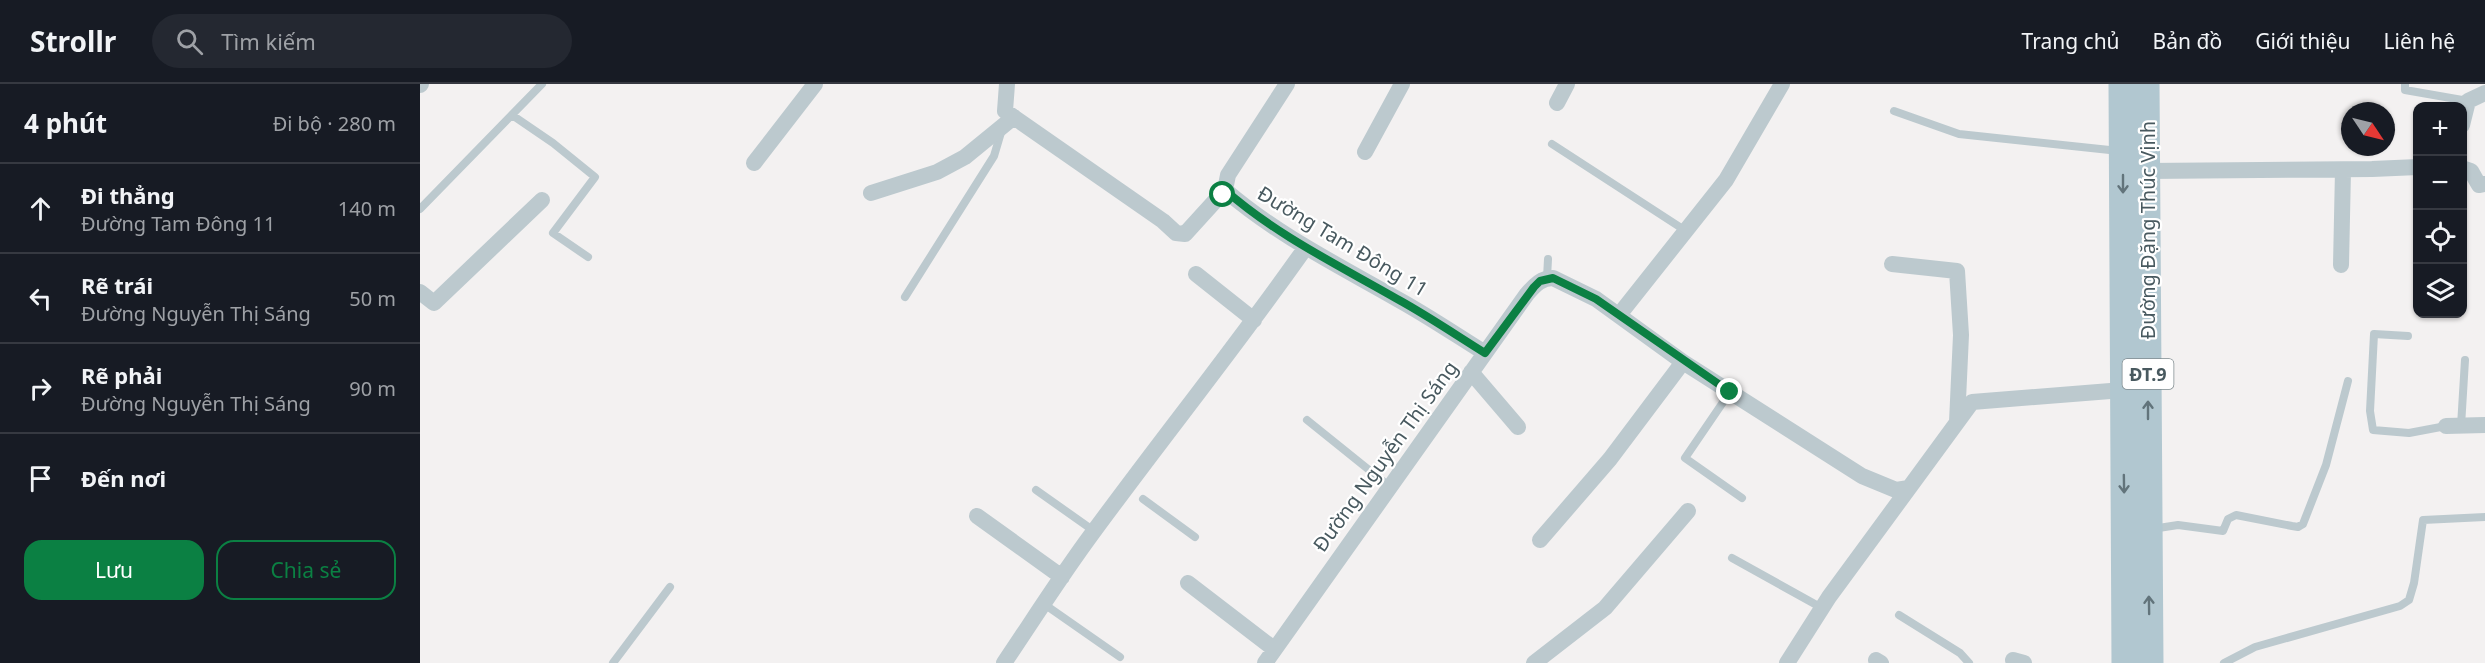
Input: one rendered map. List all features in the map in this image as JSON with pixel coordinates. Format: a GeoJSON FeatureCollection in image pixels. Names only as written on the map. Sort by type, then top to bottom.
{"type":"FeatureCollection","features":[{"type":"Feature","properties":{"kind":"main road","name":"Đường Đặng Thúc Vịnh"},"geometry":{"type":"LineString","coordinates":[[2122,84],[2126,663]]}},
{"type":"Feature","properties":{"kind":"main road","name":"Đường Đặng Thúc Vịnh"},"geometry":{"type":"LineString","coordinates":[[2146,84],[2150,663]]}},
{"type":"Feature","properties":{"kind":"street"},"geometry":{"type":"LineString","coordinates":[[754,163],[815,84]]}},
{"type":"Feature","properties":{"kind":"street"},"geometry":{"type":"LineString","coordinates":[[1007,84],[1005,111],[1008,122],[1163,221],[1176,233],[1185,234],[1225,190],[1228,175],[1287,84]]}},
{"type":"Feature","properties":{"kind":"street"},"geometry":{"type":"LineString","coordinates":[[1365,152],[1402,84]]}},
{"type":"Feature","properties":{"kind":"street"},"geometry":{"type":"LineString","coordinates":[[1557,103],[1567,84]]}},
{"type":"Feature","properties":{"kind":"street"},"geometry":{"type":"LineString","coordinates":[[1619,315],[1726,180],[1782,84]]}},
{"type":"Feature","properties":{"kind":"street"},"geometry":{"type":"LineString","coordinates":[[2467,106],[2468,101],[2485,93]]}},
{"type":"Feature","properties":{"kind":"street"},"geometry":{"type":"LineString","coordinates":[[871,193],[937,172],[965,157],[1008,122]]}},
{"type":"Feature","properties":{"kind":"street"},"geometry":{"type":"LineString","coordinates":[[2147,171],[2413,167]]}},
{"type":"Feature","properties":{"kind":"street"},"geometry":{"type":"LineString","coordinates":[[2342,265],[2343,170]]}},
{"type":"Feature","properties":{"kind":"street"},"geometry":{"type":"LineString","coordinates":[[2467,170],[2471,171],[2479,185],[2485,184]]}},
{"type":"Feature","properties":{"kind":"street","name":"Đường Tam Đông 11"},"geometry":{"type":"LineString","coordinates":[[1225,190],[1306,248],[1401,301],[1485,353]]}},
{"type":"Feature","properties":{"kind":"street"},"geometry":{"type":"LineString","coordinates":[[420,292],[434,303],[542,200]]}},
{"type":"Feature","properties":{"kind":"street"},"geometry":{"type":"LineString","coordinates":[[1004,663],[1094,531],[1193,397],[1254,321],[1306,248]]}},
{"type":"Feature","properties":{"kind":"street"},"geometry":{"type":"LineString","coordinates":[[1892,264],[1958,271],[1961,334],[1957,423]]}},
{"type":"Feature","properties":{"kind":"street"},"geometry":{"type":"LineString","coordinates":[[1196,274],[1254,321]]}},
{"type":"Feature","properties":{"kind":"street"},"geometry":{"type":"LineString","coordinates":[[1547,278],[1553,278],[1596,299],[1683,362],[1862,476],[1896,490],[1909,488]]}},
{"type":"Feature","properties":{"kind":"street","name":"Đường Nguyễn Thị Sáng"},"geometry":{"type":"LineString","coordinates":[[1265,663],[1527,294],[1540,281],[1547,278]]}},
{"type":"Feature","properties":{"kind":"street"},"geometry":{"type":"LineString","coordinates":[[1540,540],[1610,459],[1683,362]]}},
{"type":"Feature","properties":{"kind":"street"},"geometry":{"type":"LineString","coordinates":[[1471,372],[1518,427]]}},
{"type":"Feature","properties":{"kind":"street"},"geometry":{"type":"LineString","coordinates":[[1787,663],[1822,608],[1972,402],[2123,390]]}},
{"type":"Feature","properties":{"kind":"street"},"geometry":{"type":"LineString","coordinates":[[2453,426],[2485,425]]}},
{"type":"Feature","properties":{"kind":"street"},"geometry":{"type":"LineString","coordinates":[[1534,663],[1605,608],[1688,511]]}},
{"type":"Feature","properties":{"kind":"street"},"geometry":{"type":"LineString","coordinates":[[977,516],[1062,578]]}},
{"type":"Feature","properties":{"kind":"street"},"geometry":{"type":"LineString","coordinates":[[1188,583],[1274,649]]}},
{"type":"Feature","properties":{"kind":"lane"},"geometry":{"type":"LineString","coordinates":[[420,209],[542,84]]}},
{"type":"Feature","properties":{"kind":"lane"},"geometry":{"type":"LineString","coordinates":[[2405,84],[2405,90],[2468,101]]}},
{"type":"Feature","properties":{"kind":"lane"},"geometry":{"type":"LineString","coordinates":[[1894,111],[1959,134],[2122,151]]}},
{"type":"Feature","properties":{"kind":"lane"},"geometry":{"type":"LineString","coordinates":[[512,115],[553,143],[595,177],[553,233],[588,257]]}},
{"type":"Feature","properties":{"kind":"lane"},"geometry":{"type":"LineString","coordinates":[[905,297],[994,156],[1008,122]]}},
{"type":"Feature","properties":{"kind":"lane"},"geometry":{"type":"LineString","coordinates":[[1552,144],[1686,231]]}},
{"type":"Feature","properties":{"kind":"lane"},"geometry":{"type":"LineString","coordinates":[[1547,278],[1548,259]]}},
{"type":"Feature","properties":{"kind":"lane"},"geometry":{"type":"LineString","coordinates":[[2408,336],[2373,334],[2370,411],[2373,430],[2409,433],[2453,426],[2465,360]]}},
{"type":"Feature","properties":{"kind":"lane"},"geometry":{"type":"LineString","coordinates":[[2148,530],[2178,525],[2223,531],[2228,519],[2236,515],[2298,527],[2303,524],[2326,465],[2348,381]]}},
{"type":"Feature","properties":{"kind":"lane"},"geometry":{"type":"LineString","coordinates":[[1730,392],[1685,458],[1742,498]]}},
{"type":"Feature","properties":{"kind":"lane"},"geometry":{"type":"LineString","coordinates":[[1307,420],[1389,486]]}},
{"type":"Feature","properties":{"kind":"lane"},"geometry":{"type":"LineString","coordinates":[[1036,490],[1094,531]]}},
{"type":"Feature","properties":{"kind":"lane"},"geometry":{"type":"LineString","coordinates":[[1143,499],[1196,537]]}},
{"type":"Feature","properties":{"kind":"lane"},"geometry":{"type":"LineString","coordinates":[[2224,663],[2255,647],[2400,606],[2409,600],[2414,583],[2424,520],[2485,517]]}},
{"type":"Feature","properties":{"kind":"lane"},"geometry":{"type":"LineString","coordinates":[[1732,558],[1822,608]]}},
{"type":"Feature","properties":{"kind":"lane"},"geometry":{"type":"LineString","coordinates":[[613,663],[670,587]]}},
{"type":"Feature","properties":{"kind":"lane"},"geometry":{"type":"LineString","coordinates":[[1044,604],[1120,657]]}},
{"type":"Feature","properties":{"kind":"lane"},"geometry":{"type":"LineString","coordinates":[[1899,615],[1960,653],[1969,663]]}},
{"type":"Feature","properties":{"kind":"route"},"geometry":{"type":"LineString","coordinates":[[1223,195],[1225,190],[1246,208],[1312,251],[1401,301],[1485,353],[1527,294],[1540,281],[1553,278],[1596,299],[1683,362],[1730,392]]}}]}
